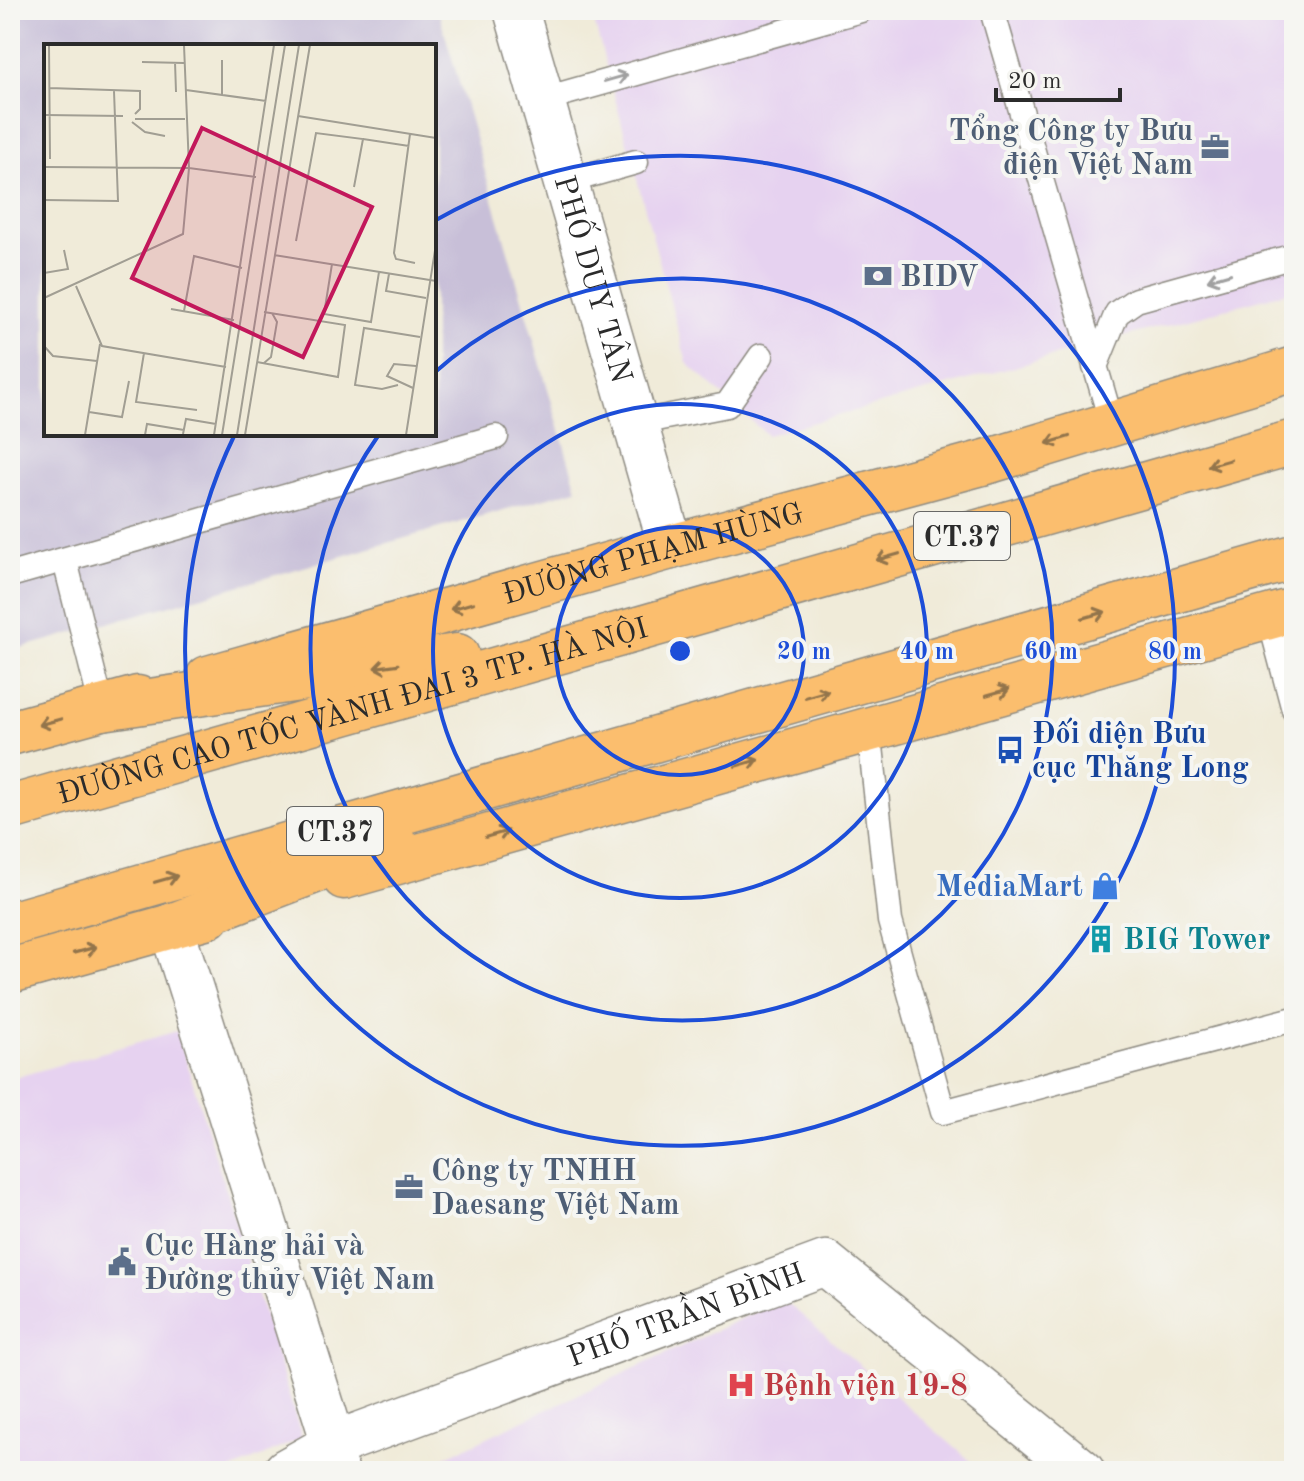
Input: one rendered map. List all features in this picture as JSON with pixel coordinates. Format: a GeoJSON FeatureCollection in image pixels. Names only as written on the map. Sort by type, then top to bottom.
{"type":"FeatureCollection","features":[{"type":"Feature","properties":{"kind":"main road","name":"ĐƯỜNG PHẠM HÙNG"},"geometry":{"type":"LineString","coordinates":[[10,733],[993,460],[1294,369]]}},
{"type":"Feature","properties":{"kind":"main road","name":"ĐƯỜNG CAO TỐC VÀNH ĐAI 3 TP. HÀ NỘI"},"geometry":{"type":"LineString","coordinates":[[10,808],[1294,442]]}},
{"type":"Feature","properties":{"kind":"main road","name":"CT.37"},"geometry":{"type":"LineString","coordinates":[[10,924],[1294,557]]}},
{"type":"Feature","properties":{"kind":"main road"},"geometry":{"type":"LineString","coordinates":[[10,971],[1281,613]]}},
{"type":"Feature","properties":{"kind":"main road"},"geometry":{"type":"LineString","coordinates":[[102,708],[630,631]]}},
{"type":"Feature","properties":{"kind":"main road"},"geometry":{"type":"LineString","coordinates":[[171,926],[661,738]]}},
{"type":"Feature","properties":{"kind":"street","name":"PHỐ DUY TÂN"},"geometry":{"type":"LineString","coordinates":[[516,10],[671,547]]}},
{"type":"Feature","properties":{"kind":"street"},"geometry":{"type":"LineString","coordinates":[[171,926],[340,1457]]}},
{"type":"Feature","properties":{"kind":"street","name":"PHỐ TRẦN BÌNH"},"geometry":{"type":"LineString","coordinates":[[286,1471],[340,1457],[825,1263],[1082,1471]]}},
{"type":"Feature","properties":{"kind":"lane"},"geometry":{"type":"LineString","coordinates":[[541,100],[861,10]]}},
{"type":"Feature","properties":{"kind":"lane"},"geometry":{"type":"LineString","coordinates":[[992,10],[1112,424]]}},
{"type":"Feature","properties":{"kind":"lane"},"geometry":{"type":"LineString","coordinates":[[565,182],[636,162]]}},
{"type":"Feature","properties":{"kind":"lane"},"geometry":{"type":"LineString","coordinates":[[1095,367],[1117,313],[1136,300],[1294,256]]}},
{"type":"Feature","properties":{"kind":"lane"},"geometry":{"type":"LineString","coordinates":[[635,423],[727,405],[761,356]]}},
{"type":"Feature","properties":{"kind":"lane"},"geometry":{"type":"LineString","coordinates":[[10,575],[496,437]]}},
{"type":"Feature","properties":{"kind":"lane"},"geometry":{"type":"LineString","coordinates":[[65,561],[102,708]]}},
{"type":"Feature","properties":{"kind":"lane"},"geometry":{"type":"LineString","coordinates":[[1281,613],[1294,710]]}},
{"type":"Feature","properties":{"kind":"lane"},"geometry":{"type":"LineString","coordinates":[[869,728],[890,921],[943,1112],[1294,1019]]}},
{"type":"Feature","properties":{"kind":"shaded area"},"geometry":{"type":"Polygon","coordinates":[[[10,10],[438,10],[577,489],[10,651],[10,10]]]}},
{"type":"Feature","properties":{"kind":"shaded area"},"geometry":{"type":"Polygon","coordinates":[[[591,10],[1294,10],[1294,290],[767,435],[687,363],[591,10]]]}},
{"type":"Feature","properties":{"kind":"shaded area"},"geometry":{"type":"Polygon","coordinates":[[[177,1031],[302,1438],[229,1471],[10,1471],[10,1079],[177,1031]]]}},
{"type":"Feature","properties":{"kind":"shaded area","name":"Bệnh viện 19-8"},"geometry":{"type":"Polygon","coordinates":[[[783,1299],[982,1471],[415,1471],[783,1299]]]}},
{"type":"Feature","properties":{"kind":"place","name":"Tổng Công ty Bưu điện Việt Nam"},"geometry":{"type":"Point","coordinates":[1215,147]}},
{"type":"Feature","properties":{"kind":"place","name":"BIDV"},"geometry":{"type":"Point","coordinates":[878,276]}},
{"type":"Feature","properties":{"kind":"place","name":"Đối diện Bưu cục Thăng Long"},"geometry":{"type":"Point","coordinates":[1010,750]}},
{"type":"Feature","properties":{"kind":"place","name":"MediaMart"},"geometry":{"type":"Point","coordinates":[1105,886]}},
{"type":"Feature","properties":{"kind":"place","name":"BIG Tower"},"geometry":{"type":"Point","coordinates":[1101,939]}},
{"type":"Feature","properties":{"kind":"place","name":"Công ty TNHH Daesang Việt Nam"},"geometry":{"type":"Point","coordinates":[409,1187]}},
{"type":"Feature","properties":{"kind":"place","name":"Cục Hàng hải và Đường thủy Việt Nam"},"geometry":{"type":"Point","coordinates":[122,1262]}},
{"type":"Feature","properties":{"kind":"place","name":"Bệnh viện 19-8"},"geometry":{"type":"Point","coordinates":[741,1385]}}]}
